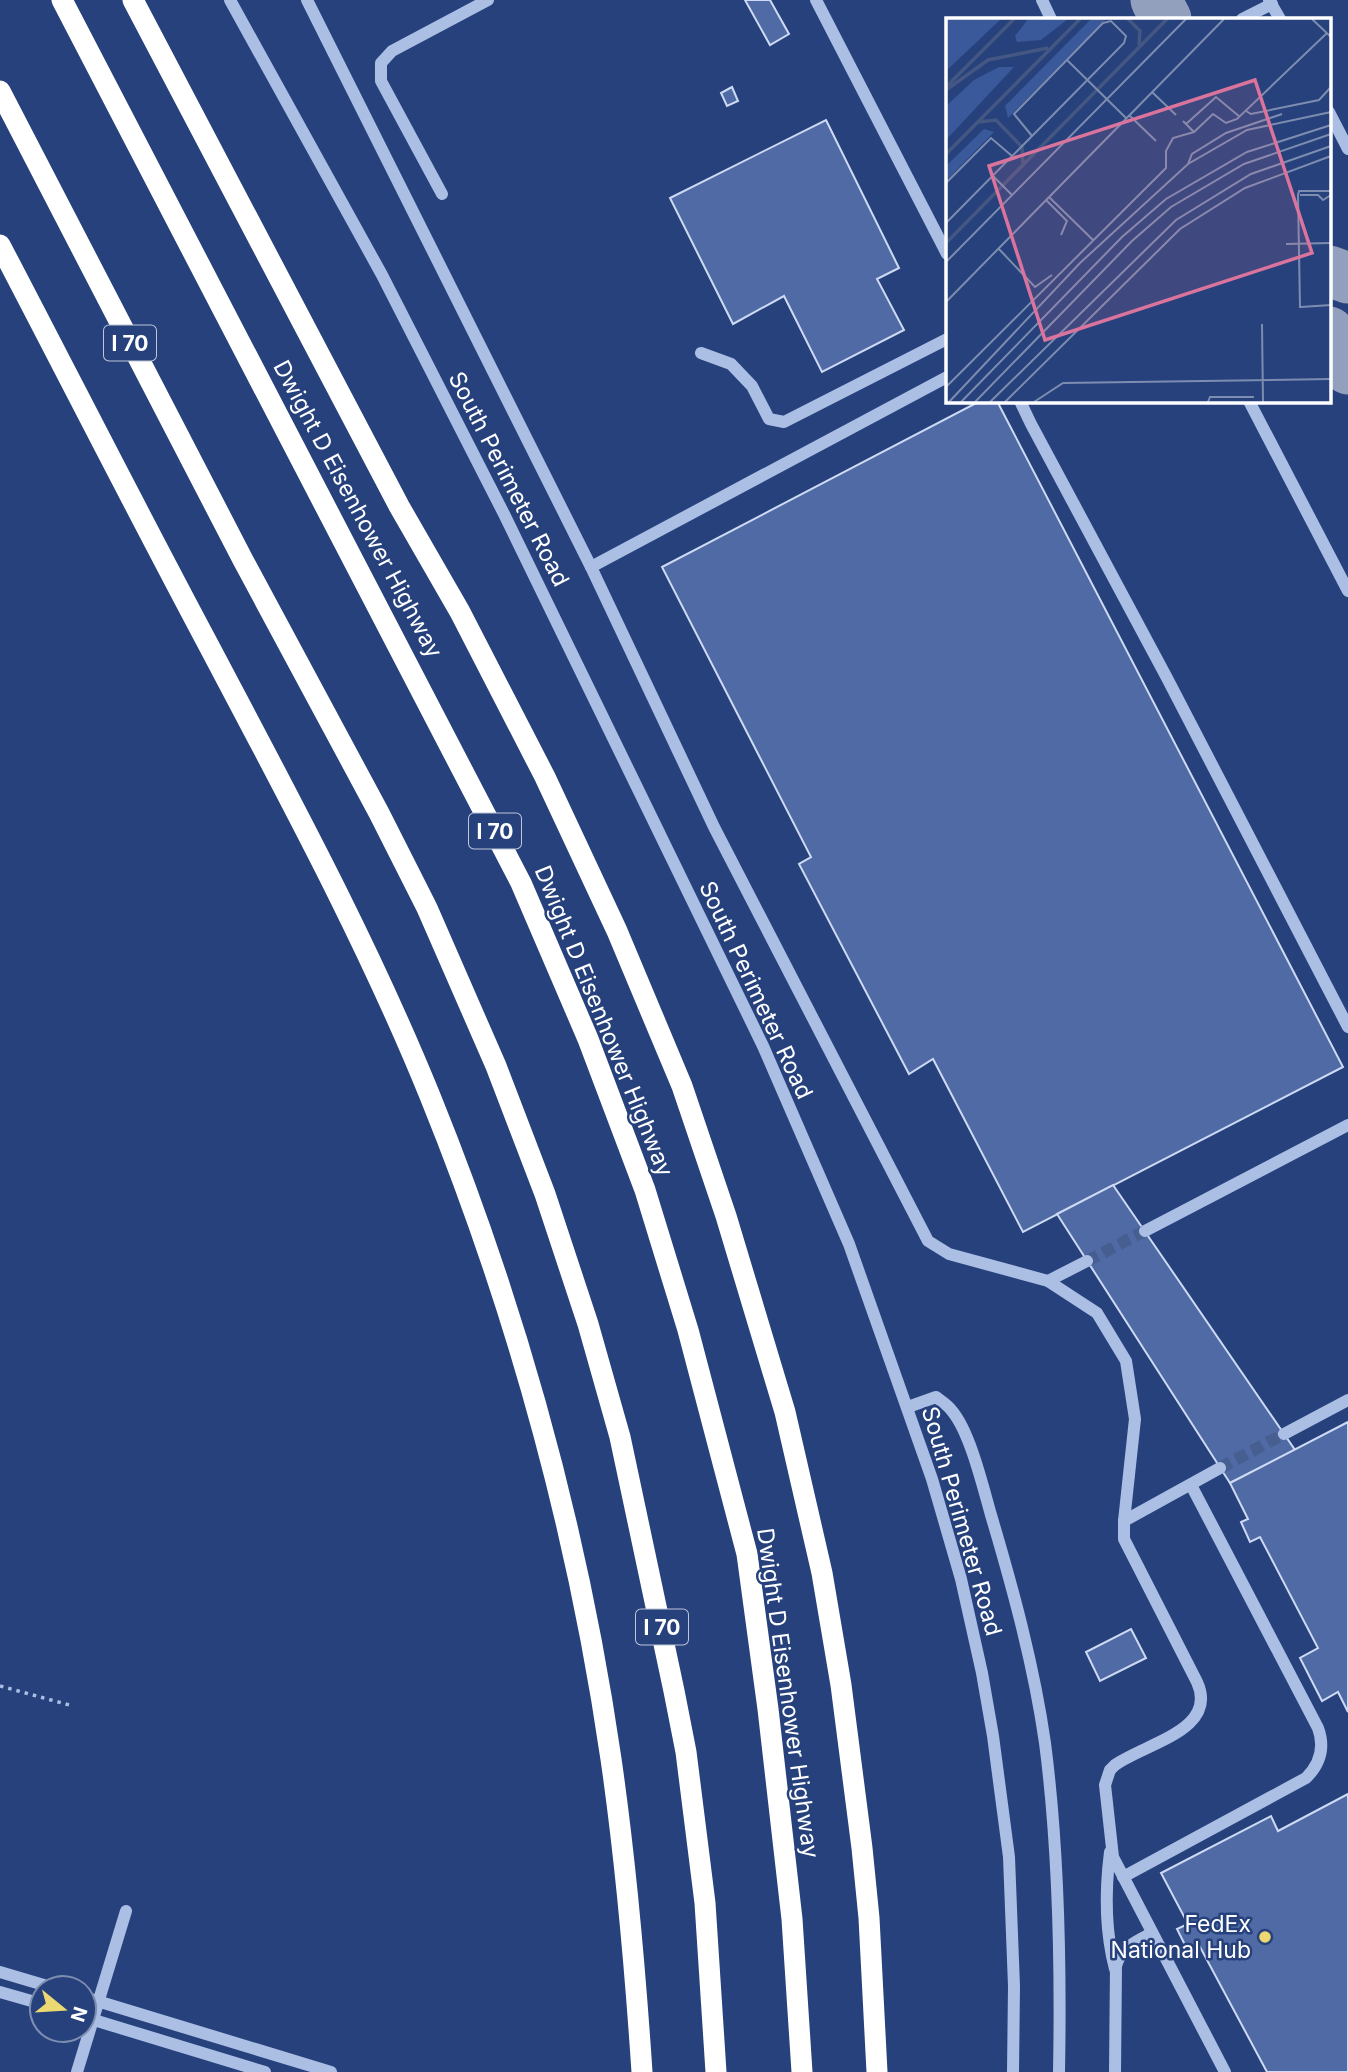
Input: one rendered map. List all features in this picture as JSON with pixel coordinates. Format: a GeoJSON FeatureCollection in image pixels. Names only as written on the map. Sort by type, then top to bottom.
{"type":"FeatureCollection","features":[{"type":"Feature","properties":{"kind":"highway","name":"Dwight D Eisenhower Highway"},"geometry":{"type":"LineString","coordinates":[[62,0],[521,883],[588,1039],[645,1190],[688,1330],[747,1554],[792,1919],[802,2072]]}},
{"type":"Feature","properties":{"kind":"highway"},"geometry":{"type":"LineString","coordinates":[[69,0],[105,80]]}},
{"type":"Feature","properties":{"kind":"highway"},"geometry":{"type":"LineString","coordinates":[[133,0],[399,506],[460,612],[545,777],[617,931],[682,1086],[716,1183],[785,1412],[822,1573],[842,1685],[862,1848],[869,1917],[877,2072]]}},
{"type":"Feature","properties":{"kind":"highway","name":"I 70"},"geometry":{"type":"LineString","coordinates":[[0,91],[415,884],[476,1019],[541,1183],[574,1277],[617,1426],[636,1502],[669,1665],[686,1752],[705,1903],[716,2072]]}},
{"type":"Feature","properties":{"kind":"highway"},"geometry":{"type":"LineString","coordinates":[[0,98],[16,125]]}},
{"type":"Feature","properties":{"kind":"highway"},"geometry":{"type":"LineString","coordinates":[[0,245],[340,898],[418,1069],[470,1200],[519,1349],[577,1570],[619,1821],[635,1967],[642,2072]]}},
{"type":"Feature","properties":{"kind":"street","name":"South Perimeter Road"},"geometry":{"type":"LineString","coordinates":[[230,0],[375,262],[458,423],[763,1046],[849,1244],[932,1479],[961,1579],[993,1736],[1012,1901],[1013,2072]]}},
{"type":"Feature","properties":{"kind":"street"},"geometry":{"type":"LineString","coordinates":[[307,0],[591,567],[714,827],[928,1241],[948,1254],[1048,1281],[1097,1313],[1126,1361],[1135,1419],[1124,1538],[1197,1682],[1202,1699],[1201,1708],[1194,1721],[1123,1759],[1110,1770],[1105,1785],[1111,1848],[1107,1880],[1109,1945],[1116,1973]]}},
{"type":"Feature","properties":{"kind":"street"},"geometry":{"type":"LineString","coordinates":[[442,194],[382,81],[381,64],[392,51],[488,0]]}},
{"type":"Feature","properties":{"kind":"street"},"geometry":{"type":"LineString","coordinates":[[816,0],[946,252]]}},
{"type":"Feature","properties":{"kind":"street"},"geometry":{"type":"LineString","coordinates":[[1042,0],[1051,18]]}},
{"type":"Feature","properties":{"kind":"street"},"geometry":{"type":"LineString","coordinates":[[1244,18],[1270,2],[1279,18]]}},
{"type":"Feature","properties":{"kind":"street"},"geometry":{"type":"LineString","coordinates":[[1330,114],[1348,149]]}},
{"type":"Feature","properties":{"kind":"street"},"geometry":{"type":"LineString","coordinates":[[701,353],[731,364],[752,386],[769,419],[784,422],[946,340]]}},
{"type":"Feature","properties":{"kind":"street"},"geometry":{"type":"LineString","coordinates":[[591,567],[946,378]]}},
{"type":"Feature","properties":{"kind":"street"},"geometry":{"type":"LineString","coordinates":[[1020,402],[1088,522],[1169,676],[1348,1027]]}},
{"type":"Feature","properties":{"kind":"street"},"geometry":{"type":"LineString","coordinates":[[1250,402],[1348,591]]}},
{"type":"Feature","properties":{"kind":"street"},"geometry":{"type":"LineString","coordinates":[[1145,1231],[1348,1125]]}},
{"type":"Feature","properties":{"kind":"street"},"geometry":{"type":"LineString","coordinates":[[1048,1281],[1087,1261]]}},
{"type":"Feature","properties":{"kind":"street"},"geometry":{"type":"LineString","coordinates":[[908,1407],[936,1397],[952,1410],[960,1426],[973,1455],[1003,1555],[1027,1651],[1045,1741],[1055,1848],[1059,1939],[1059,2072]]}},
{"type":"Feature","properties":{"kind":"street"},"geometry":{"type":"LineString","coordinates":[[1284,1434],[1348,1400]]}},
{"type":"Feature","properties":{"kind":"street"},"geometry":{"type":"LineString","coordinates":[[1124,1521],[1220,1468]]}},
{"type":"Feature","properties":{"kind":"street"},"geometry":{"type":"LineString","coordinates":[[1123,1877],[1306,1778],[1315,1768],[1320,1754],[1321,1737],[1318,1728],[1191,1485]]}},
{"type":"Feature","properties":{"kind":"street"},"geometry":{"type":"LineString","coordinates":[[1111,1848],[1123,1877],[1225,2072]]}},
{"type":"Feature","properties":{"kind":"street"},"geometry":{"type":"LineString","coordinates":[[126,1911],[99,2001],[331,2072]]}},
{"type":"Feature","properties":{"kind":"street"},"geometry":{"type":"LineString","coordinates":[[1115,2072],[1118,1959],[1123,1952],[1152,1933]]}},
{"type":"Feature","properties":{"kind":"street"},"geometry":{"type":"LineString","coordinates":[[0,1972],[28,1980]]}},
{"type":"Feature","properties":{"kind":"street"},"geometry":{"type":"LineString","coordinates":[[0,1992],[28,2000]]}},
{"type":"Feature","properties":{"kind":"street"},"geometry":{"type":"LineString","coordinates":[[98,2021],[265,2072]]}},
{"type":"Feature","properties":{"kind":"street"},"geometry":{"type":"LineString","coordinates":[[77,2072],[83,2044]]}},
{"type":"Feature","properties":{"kind":"path"},"geometry":{"type":"LineString","coordinates":[[0,1686],[73,1706]]}},
{"type":"Feature","properties":{"kind":"building"},"geometry":{"type":"Polygon","coordinates":[[[745,0],[770,0],[789,34],[770,45],[745,0]]]}},
{"type":"Feature","properties":{"kind":"building"},"geometry":{"type":"Polygon","coordinates":[[[732,87],[738,101],[727,106],[721,93],[732,87]]]}},
{"type":"Feature","properties":{"kind":"building"},"geometry":{"type":"Polygon","coordinates":[[[826,120],[899,268],[877,279],[904,330],[822,372],[784,296],[733,324],[670,198],[826,120]]]}},
{"type":"Feature","properties":{"kind":"building"},"geometry":{"type":"Polygon","coordinates":[[[978,402],[998,402],[1343,1067],[1023,1232],[933,1059],[909,1074],[799,864],[811,857],[662,567],[978,402]]]}},
{"type":"Feature","properties":{"kind":"building"},"geometry":{"type":"Polygon","coordinates":[[[1113,1185],[1295,1450],[1230,1483],[1057,1214],[1113,1185]]]}},
{"type":"Feature","properties":{"kind":"building"},"geometry":{"type":"Polygon","coordinates":[[[1348,1422],[1348,1712],[1338,1692],[1322,1701],[1300,1658],[1318,1648],[1260,1537],[1250,1542],[1241,1522],[1248,1519],[1230,1483],[1348,1422]]]}},
{"type":"Feature","properties":{"kind":"building"},"geometry":{"type":"Polygon","coordinates":[[[1131,1629],[1146,1658],[1100,1681],[1086,1652],[1131,1629]]]}},
{"type":"Feature","properties":{"kind":"building","name":"FedEx National Hub"},"geometry":{"type":"Polygon","coordinates":[[[1348,1794],[1348,2072],[1267,2072],[1199,1945],[1188,1951],[1177,1929],[1188,1924],[1161,1873],[1271,1816],[1278,1831],[1348,1794]]]}},
{"type":"Feature","properties":{"kind":"taxiway"},"geometry":{"type":"LineString","coordinates":[[1156,0],[1165,18]]}},
{"type":"Feature","properties":{"kind":"taxiway"},"geometry":{"type":"LineString","coordinates":[[1330,271],[1348,278]]}},
{"type":"Feature","properties":{"kind":"taxiway"},"geometry":{"type":"LineString","coordinates":[[1330,334],[1348,369]]}},
{"type":"Feature","properties":{"kind":"tunnel"},"geometry":{"type":"LineString","coordinates":[[1087,1261],[1145,1231]]}},
{"type":"Feature","properties":{"kind":"tunnel"},"geometry":{"type":"LineString","coordinates":[[1220,1468],[1284,1434]]}},
{"type":"Feature","properties":{"kind":"place","name":"FedEx National Hub"},"geometry":{"type":"Point","coordinates":[1265,1937]}}]}
